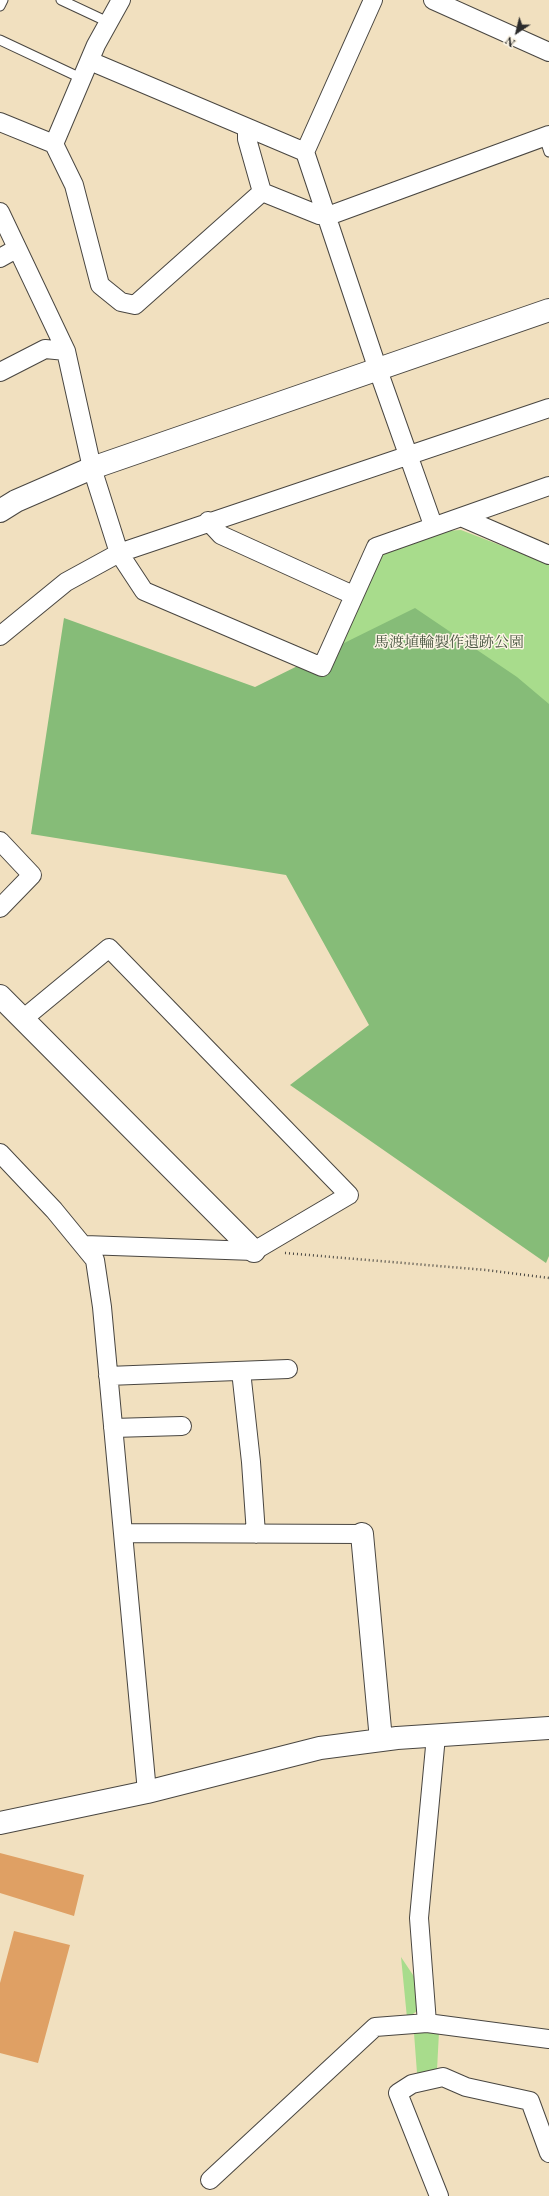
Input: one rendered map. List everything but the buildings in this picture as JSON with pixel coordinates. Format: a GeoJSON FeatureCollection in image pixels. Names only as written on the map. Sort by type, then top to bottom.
{"type":"FeatureCollection","features":[{"type":"Feature","properties":{"kind":"street"},"geometry":{"type":"LineString","coordinates":[[54,144],[90,60],[108,22],[121,0]]}},
{"type":"Feature","properties":{"kind":"street"},"geometry":{"type":"LineString","coordinates":[[373,0],[305,152],[328,216],[378,370],[433,526]]}},
{"type":"Feature","properties":{"kind":"street"},"geometry":{"type":"LineString","coordinates":[[433,0],[549,52]]}},
{"type":"Feature","properties":{"kind":"street"},"geometry":{"type":"LineString","coordinates":[[90,60],[305,152]]}},
{"type":"Feature","properties":{"kind":"street"},"geometry":{"type":"LineString","coordinates":[[0,122],[54,144],[74,185],[100,285],[121,302],[128,304],[135,305],[262,192]]}},
{"type":"Feature","properties":{"kind":"street"},"geometry":{"type":"LineString","coordinates":[[247,128],[248,139],[262,192]]}},
{"type":"Feature","properties":{"kind":"street"},"geometry":{"type":"LineString","coordinates":[[262,192],[319,215],[328,216],[547,141]]}},
{"type":"Feature","properties":{"kind":"street"},"geometry":{"type":"LineString","coordinates":[[0,212],[16,249],[66,351],[92,468],[119,553],[144,591],[322,667],[353,595],[376,547],[549,486]]}},
{"type":"Feature","properties":{"kind":"street"},"geometry":{"type":"LineString","coordinates":[[0,258],[16,249]]}},
{"type":"Feature","properties":{"kind":"street"},"geometry":{"type":"LineString","coordinates":[[0,511],[16,501],[92,468],[549,310]]}},
{"type":"Feature","properties":{"kind":"street"},"geometry":{"type":"LineString","coordinates":[[0,372],[45,349],[66,351]]}},
{"type":"Feature","properties":{"kind":"street"},"geometry":{"type":"LineString","coordinates":[[0,636],[66,582],[119,553],[208,521],[409,456],[549,408]]}},
{"type":"Feature","properties":{"kind":"street"},"geometry":{"type":"LineString","coordinates":[[461,517],[549,555]]}},
{"type":"Feature","properties":{"kind":"street"},"geometry":{"type":"LineString","coordinates":[[208,521],[221,535],[353,595]]}},
{"type":"Feature","properties":{"kind":"street"},"geometry":{"type":"LineString","coordinates":[[0,841],[32,875],[0,908]]}},
{"type":"Feature","properties":{"kind":"street"},"geometry":{"type":"LineString","coordinates":[[23,1019],[109,948],[349,1195],[254,1251],[85,1245]]}},
{"type":"Feature","properties":{"kind":"street"},"geometry":{"type":"LineString","coordinates":[[0,996],[254,1251]]}},
{"type":"Feature","properties":{"kind":"street"},"geometry":{"type":"LineString","coordinates":[[0,1154],[85,1245],[95,1260],[102,1307],[148,1792]]}},
{"type":"Feature","properties":{"kind":"street"},"geometry":{"type":"LineString","coordinates":[[108,1376],[288,1369]]}},
{"type":"Feature","properties":{"kind":"street"},"geometry":{"type":"LineString","coordinates":[[240,1371],[251,1462],[256,1534]]}},
{"type":"Feature","properties":{"kind":"street"},"geometry":{"type":"LineString","coordinates":[[113,1428],[182,1426]]}},
{"type":"Feature","properties":{"kind":"street"},"geometry":{"type":"LineString","coordinates":[[124,1533],[362,1534],[382,1740]]}},
{"type":"Feature","properties":{"kind":"street"},"geometry":{"type":"LineString","coordinates":[[0,1823],[148,1792],[320,1748],[382,1740],[549,1728]]}},
{"type":"Feature","properties":{"kind":"street"},"geometry":{"type":"LineString","coordinates":[[426,2022],[420,1918],[436,1736]]}},
{"type":"Feature","properties":{"kind":"street"},"geometry":{"type":"LineString","coordinates":[[210,2180],[375,2027],[426,2022],[549,2039]]}},
{"type":"Feature","properties":{"kind":"street"},"geometry":{"type":"LineString","coordinates":[[439,2196],[398,2092],[412,2084],[443,2077],[466,2087],[530,2101],[549,2154]]}},
{"type":"Feature","properties":{"kind":"lane"},"geometry":{"type":"LineString","coordinates":[[0,6],[3,0]]}},
{"type":"Feature","properties":{"kind":"lane"},"geometry":{"type":"LineString","coordinates":[[61,0],[108,22]]}},
{"type":"Feature","properties":{"kind":"lane"},"geometry":{"type":"LineString","coordinates":[[0,40],[83,79]]}},
{"type":"Feature","properties":{"kind":"path"},"geometry":{"type":"LineString","coordinates":[[254,1251],[395,1261],[549,1278]]}},
{"type":"Feature","properties":{"kind":"green space","name":"馬渡埴輪製作遺跡公園"},"geometry":{"type":"Polygon","coordinates":[[[461,530],[549,564],[549,795],[323,688],[372,568],[383,553],[445,531],[461,530]]]}},
{"type":"Feature","properties":{"kind":"green space"},"geometry":{"type":"Polygon","coordinates":[[[415,608],[517,677],[549,704],[549,1256],[546,1263],[290,1085],[369,1025],[286,875],[31,834],[64,618],[255,687],[415,608]]]}},
{"type":"Feature","properties":{"kind":"green space"},"geometry":{"type":"Polygon","coordinates":[[[401,1957],[415,1978],[420,2009],[407,2018],[401,1957]]]}},
{"type":"Feature","properties":{"kind":"green space"},"geometry":{"type":"Polygon","coordinates":[[[439,2032],[437,2070],[417,2073],[414,2033],[439,2032]]]}}]}
